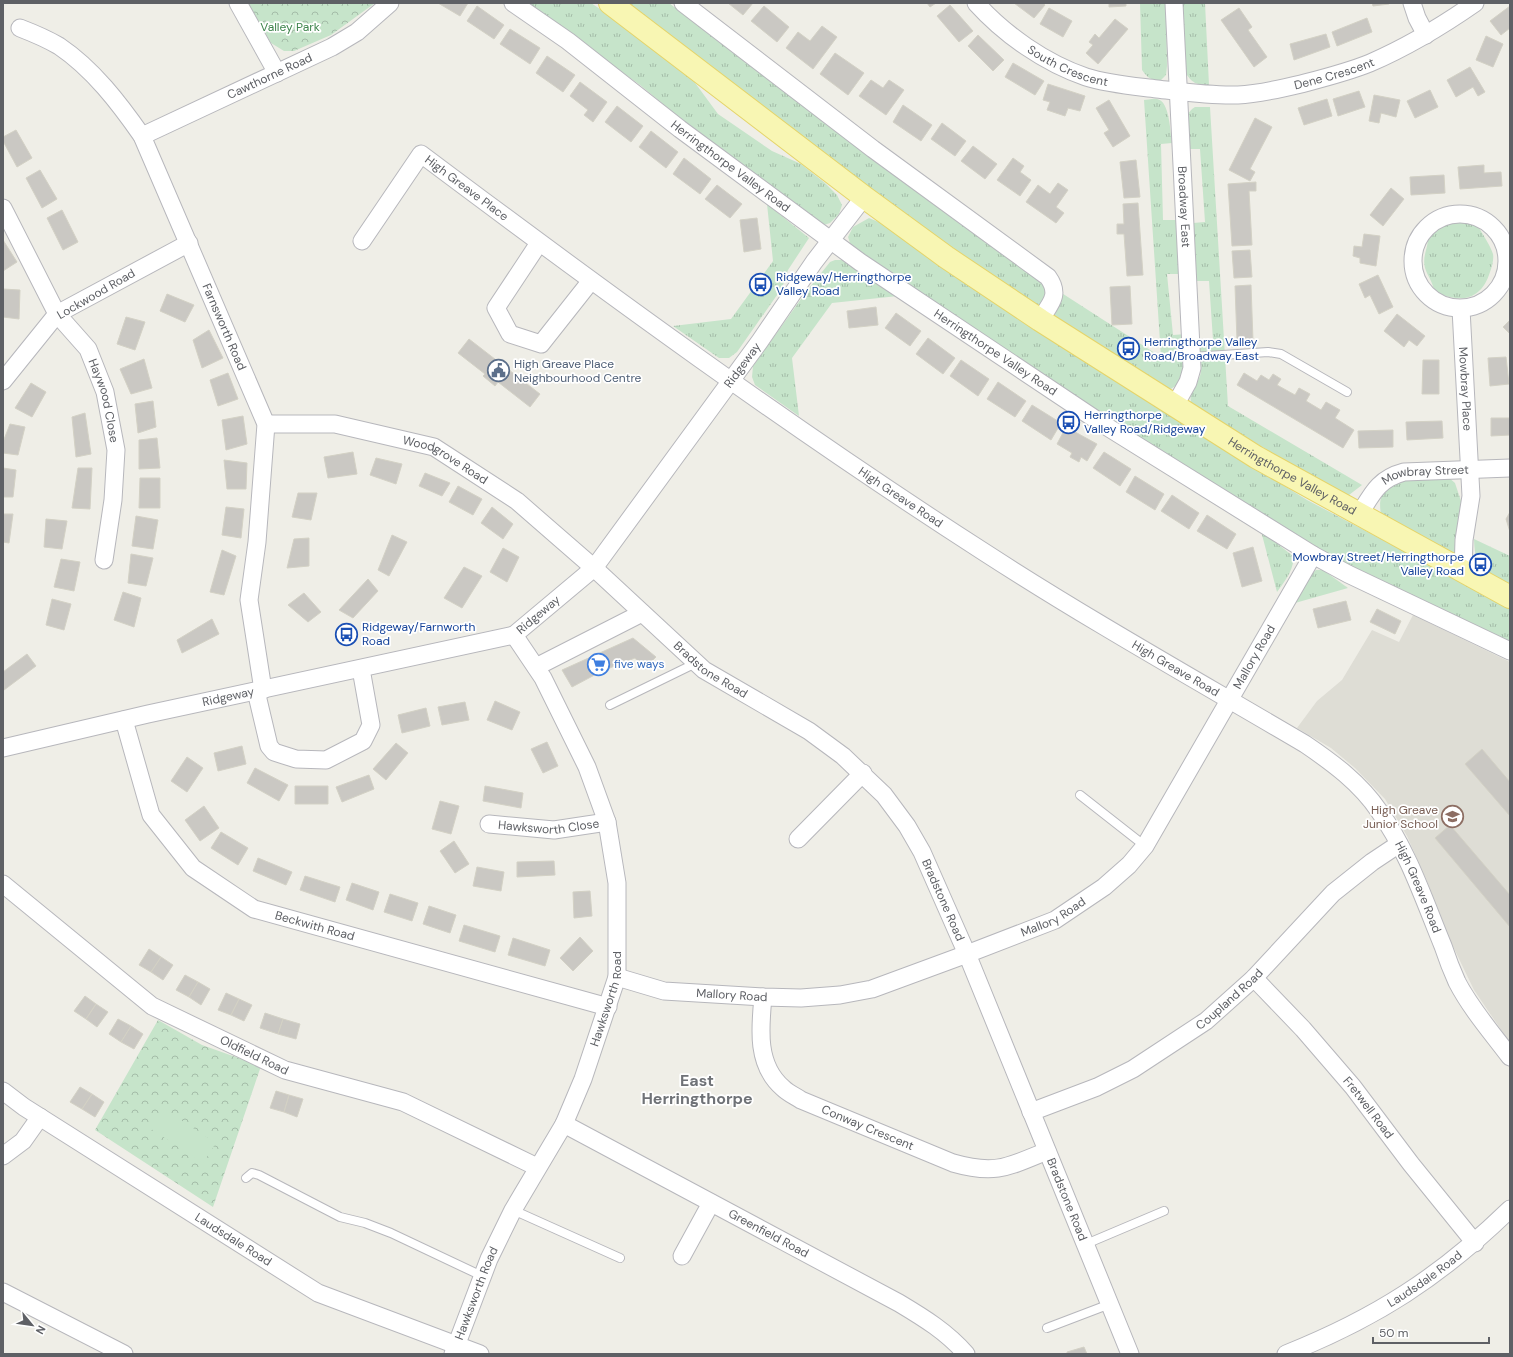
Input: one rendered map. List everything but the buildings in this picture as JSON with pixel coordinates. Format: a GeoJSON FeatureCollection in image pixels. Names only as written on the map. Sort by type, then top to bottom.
{"type":"FeatureCollection","features":[{"type":"Feature","properties":{"kind":"main road","name":"Herringthorpe Valley Road"},"geometry":{"type":"LineString","coordinates":[[610,3],[864,197],[946,257],[1040,320],[1174,407],[1256,457],[1463,573],[1510,597]]}},
{"type":"Feature","properties":{"kind":"street"},"geometry":{"type":"LineString","coordinates":[[238,3],[277,73]]}},
{"type":"Feature","properties":{"kind":"street","name":"Cawthorne Road"},"geometry":{"type":"LineString","coordinates":[[142,136],[332,47],[357,32],[390,3]]}},
{"type":"Feature","properties":{"kind":"street","name":"Herringthorpe Valley Road"},"geometry":{"type":"LineString","coordinates":[[513,3],[568,41],[680,129],[830,241],[1101,423],[1313,555],[1348,574],[1510,651]]}},
{"type":"Feature","properties":{"kind":"street"},"geometry":{"type":"LineString","coordinates":[[683,3],[873,149],[1048,277],[1054,285],[1054,298],[1040,320]]}},
{"type":"Feature","properties":{"kind":"street","name":"South Crescent"},"geometry":{"type":"LineString","coordinates":[[976,3],[1004,29],[1028,47],[1061,67],[1086,77],[1109,82],[1178,92]]}},
{"type":"Feature","properties":{"kind":"street","name":"Broadway East"},"geometry":{"type":"LineString","coordinates":[[1174,3],[1192,357],[1191,375],[1174,407]]}},
{"type":"Feature","properties":{"kind":"street"},"geometry":{"type":"LineString","coordinates":[[1412,3],[1417,18],[1426,35]]}},
{"type":"Feature","properties":{"kind":"street","name":"Dene Crescent"},"geometry":{"type":"LineString","coordinates":[[1178,92],[1240,95],[1273,90],[1339,74],[1369,63],[1426,35],[1475,3]]}},
{"type":"Feature","properties":{"kind":"street","name":"Farnsworth Road"},"geometry":{"type":"LineString","coordinates":[[20,28],[59,46],[78,61],[100,82],[120,105],[142,136],[266,424],[257,542],[249,600],[260,690],[269,746],[274,752],[296,759],[326,760],[363,741],[371,725],[361,669]]}},
{"type":"Feature","properties":{"kind":"street","name":"High Greave Place"},"geometry":{"type":"LineString","coordinates":[[362,241],[421,154],[590,282],[731,380]]}},
{"type":"Feature","properties":{"kind":"street","name":"Ridgeway"},"geometry":{"type":"LineString","coordinates":[[3,748],[124,720],[514,635],[594,568],[830,241],[864,197]]}},
{"type":"Feature","properties":{"kind":"street","name":"Haywood Close"},"geometry":{"type":"LineString","coordinates":[[3,208],[57,314],[88,349],[106,392],[116,450],[113,500],[104,560]]}},
{"type":"Feature","properties":{"kind":"street"},"geometry":{"type":"LineString","coordinates":[[1469,214],[1481,219],[1491,226],[1499,235],[1504,246],[1506,271],[1494,292],[1484,300],[1461,309],[1436,301],[1426,292],[1416,275],[1413,256],[1416,243],[1428,227],[1444,216],[1469,214]]}},
{"type":"Feature","properties":{"kind":"street","name":"Lockwood Road"},"geometry":{"type":"LineString","coordinates":[[3,381],[57,314],[189,243]]}},
{"type":"Feature","properties":{"kind":"street"},"geometry":{"type":"LineString","coordinates":[[539,243],[496,308],[510,334],[540,344],[590,282]]}},
{"type":"Feature","properties":{"kind":"street","name":"Mowbray Place"},"geometry":{"type":"LineString","coordinates":[[1461,309],[1468,470],[1471,496],[1464,540],[1463,573]]}},
{"type":"Feature","properties":{"kind":"street","name":"High Greave Road"},"geometry":{"type":"LineString","coordinates":[[731,380],[797,428],[985,553],[1069,606],[1305,744],[1333,764],[1356,784],[1379,811],[1399,844],[1417,883],[1457,982],[1476,1012],[1510,1057]]}},
{"type":"Feature","properties":{"kind":"street","name":"Woodgrove Road"},"geometry":{"type":"LineString","coordinates":[[266,424],[335,424],[434,447],[517,501],[594,568]]}},
{"type":"Feature","properties":{"kind":"street","name":"Mowbray Street"},"geometry":{"type":"LineString","coordinates":[[1358,515],[1373,492],[1390,476],[1404,472],[1510,468]]}},
{"type":"Feature","properties":{"kind":"street","name":"Mallory Road"},"geometry":{"type":"LineString","coordinates":[[617,977],[664,991],[801,998],[840,995],[872,989],[1055,920],[1072,910],[1124,870],[1145,846],[1230,700],[1282,605],[1313,555]]}},
{"type":"Feature","properties":{"kind":"street","name":"Bradstone Road"},"geometry":{"type":"LineString","coordinates":[[594,568],[704,670],[809,731],[843,756],[863,773],[884,795],[907,826],[922,852],[967,954],[1130,1354]]}},
{"type":"Feature","properties":{"kind":"street"},"geometry":{"type":"LineString","coordinates":[[536,667],[642,614]]}},
{"type":"Feature","properties":{"kind":"street","name":"Hawksworth Road"},"geometry":{"type":"LineString","coordinates":[[454,1350],[482,1276],[513,1210],[537,1167],[564,1124],[583,1079],[617,977],[617,883],[607,822],[587,767],[536,667],[514,635]]}},
{"type":"Feature","properties":{"kind":"street","name":"Beckwith Road"},"geometry":{"type":"LineString","coordinates":[[124,720],[151,815],[193,868],[254,909],[608,1007]]}},
{"type":"Feature","properties":{"kind":"street"},"geometry":{"type":"LineString","coordinates":[[798,839],[863,773]]}},
{"type":"Feature","properties":{"kind":"street","name":"Hawksworth Close"},"geometry":{"type":"LineString","coordinates":[[489,824],[554,830],[607,822]]}},
{"type":"Feature","properties":{"kind":"street","name":"Coupland Road"},"geometry":{"type":"LineString","coordinates":[[1031,1112],[1097,1087],[1133,1069],[1206,1022],[1254,978],[1333,893],[1372,862],[1399,844]]}},
{"type":"Feature","properties":{"kind":"street","name":"Oldfield Road"},"geometry":{"type":"LineString","coordinates":[[3,884],[152,1006],[285,1070],[403,1102],[537,1167]]}},
{"type":"Feature","properties":{"kind":"street","name":"Fretwell Road"},"geometry":{"type":"LineString","coordinates":[[1254,978],[1303,1029],[1353,1087],[1411,1164],[1475,1243]]}},
{"type":"Feature","properties":{"kind":"street","name":"Conway Crescent"},"geometry":{"type":"LineString","coordinates":[[763,997],[760,1033],[762,1050],[770,1072],[782,1088],[801,1100],[953,1164],[975,1169],[996,1169],[1009,1166],[1047,1152]]}},
{"type":"Feature","properties":{"kind":"street","name":"Laudsdale Road"},"geometry":{"type":"LineString","coordinates":[[3,1091],[40,1117],[318,1293],[454,1350],[480,1354]]}},
{"type":"Feature","properties":{"kind":"street"},"geometry":{"type":"LineString","coordinates":[[3,1156],[23,1141],[40,1117]]}},
{"type":"Feature","properties":{"kind":"street","name":"Greenfield Road"},"geometry":{"type":"LineString","coordinates":[[564,1124],[899,1303],[934,1324],[953,1339],[966,1354]]}},
{"type":"Feature","properties":{"kind":"street"},"geometry":{"type":"LineString","coordinates":[[682,1256],[711,1203]]}},
{"type":"Feature","properties":{"kind":"street","name":"Laudsdale Road"},"geometry":{"type":"LineString","coordinates":[[1286,1354],[1333,1335],[1370,1316],[1419,1286],[1475,1243],[1510,1209]]}},
{"type":"Feature","properties":{"kind":"street"},"geometry":{"type":"LineString","coordinates":[[3,1292],[124,1354]]}},
{"type":"Feature","properties":{"kind":"lane"},"geometry":{"type":"LineString","coordinates":[[1192,357],[1268,352],[1282,354],[1347,392]]}},
{"type":"Feature","properties":{"kind":"lane"},"geometry":{"type":"LineString","coordinates":[[610,705],[696,663]]}},
{"type":"Feature","properties":{"kind":"lane"},"geometry":{"type":"LineString","coordinates":[[1080,795],[1145,846]]}},
{"type":"Feature","properties":{"kind":"lane"},"geometry":{"type":"LineString","coordinates":[[246,1178],[252,1173],[259,1175],[340,1217],[365,1223],[391,1233],[482,1276]]}},
{"type":"Feature","properties":{"kind":"lane"},"geometry":{"type":"LineString","coordinates":[[513,1210],[620,1258]]}},
{"type":"Feature","properties":{"kind":"lane"},"geometry":{"type":"LineString","coordinates":[[1086,1244],[1164,1211]]}},
{"type":"Feature","properties":{"kind":"lane"},"geometry":{"type":"LineString","coordinates":[[1047,1328],[1110,1304]]}},
{"type":"Feature","properties":{"kind":"shaded area","name":"High Greave Junior School"},"geometry":{"type":"Polygon","coordinates":[[[1413,615],[1510,662],[1510,1043],[1474,990],[1448,936],[1426,879],[1407,836],[1385,799],[1355,768],[1331,748],[1297,728],[1317,701],[1342,680],[1372,630],[1399,642],[1413,615]]]}},
{"type":"Feature","properties":{"kind":"green space","name":"Valley Park"},"geometry":{"type":"Polygon","coordinates":[[[248,3],[375,3],[331,35],[294,51],[284,51],[271,43],[248,3]]]}},
{"type":"Feature","properties":{"kind":"green space"},"geometry":{"type":"Polygon","coordinates":[[[526,3],[591,3],[603,11],[690,76],[718,114],[772,151],[801,164],[825,183],[837,195],[842,205],[839,214],[830,223],[824,225],[703,137],[640,85],[526,3]]]}},
{"type":"Feature","properties":{"kind":"green space"},"geometry":{"type":"Polygon","coordinates":[[[626,3],[669,3],[777,86],[1043,281],[1161,357],[1144,100],[1157,99],[1161,101],[1165,105],[1167,111],[1172,143],[1161,144],[1163,220],[1176,220],[1179,274],[1167,274],[1173,335],[1186,334],[1188,350],[1187,366],[1182,379],[1177,385],[1169,390],[1080,336],[920,226],[626,3]]]}},
{"type":"Feature","properties":{"kind":"green space"},"geometry":{"type":"Polygon","coordinates":[[[1140,3],[1166,3],[1167,66],[1166,75],[1161,80],[1150,78],[1142,70],[1140,3]]]}},
{"type":"Feature","properties":{"kind":"green space"},"geometry":{"type":"Polygon","coordinates":[[[1179,3],[1205,3],[1209,85],[1195,83],[1185,72],[1179,3]]]}},
{"type":"Feature","properties":{"kind":"green space"},"geometry":{"type":"Polygon","coordinates":[[[1195,107],[1210,107],[1228,406],[1362,485],[1349,495],[1343,495],[1192,405],[1191,393],[1201,372],[1199,342],[1213,340],[1209,281],[1196,281],[1193,223],[1205,222],[1200,149],[1187,149],[1185,131],[1188,115],[1195,107]]]}},
{"type":"Feature","properties":{"kind":"green space"},"geometry":{"type":"Polygon","coordinates":[[[767,204],[809,238],[788,270],[782,288],[737,352],[729,358],[719,358],[673,326],[731,319],[773,261],[767,204]]]}},
{"type":"Feature","properties":{"kind":"green space"},"geometry":{"type":"Polygon","coordinates":[[[869,218],[881,223],[987,297],[1157,407],[1307,500],[1510,607],[1510,643],[1336,559],[1140,438],[859,254],[851,246],[848,237],[853,227],[869,218]]]}},
{"type":"Feature","properties":{"kind":"green space"},"geometry":{"type":"Polygon","coordinates":[[[1461,220],[1478,226],[1490,247],[1493,258],[1490,272],[1481,289],[1468,297],[1452,298],[1434,291],[1424,262],[1429,239],[1434,229],[1447,222],[1461,220]]]}},
{"type":"Feature","properties":{"kind":"green space"},"geometry":{"type":"Polygon","coordinates":[[[842,260],[898,296],[832,303],[792,358],[799,416],[755,385],[752,377],[753,366],[806,292],[830,262],[842,260]]]}},
{"type":"Feature","properties":{"kind":"green space"},"geometry":{"type":"Polygon","coordinates":[[[1448,477],[1455,483],[1461,501],[1455,557],[1381,514],[1381,501],[1384,491],[1392,485],[1413,479],[1448,477]]]}},
{"type":"Feature","properties":{"kind":"green space"},"geometry":{"type":"Polygon","coordinates":[[[1261,531],[1293,556],[1291,570],[1277,592],[1261,531]]]}},
{"type":"Feature","properties":{"kind":"green space"},"geometry":{"type":"Polygon","coordinates":[[[1474,539],[1510,556],[1510,585],[1493,577],[1482,569],[1476,558],[1474,539]]]}},
{"type":"Feature","properties":{"kind":"green space"},"geometry":{"type":"Polygon","coordinates":[[[1316,570],[1323,570],[1348,588],[1295,603],[1310,575],[1316,570]]]}},
{"type":"Feature","properties":{"kind":"green space"},"geometry":{"type":"Polygon","coordinates":[[[158,1020],[202,1045],[261,1066],[213,1207],[95,1130],[158,1020]]]}},
{"type":"Feature","properties":{"kind":"green space"},"geometry":{"type":"Polygon","coordinates":[[[164,1109],[216,1143],[203,1163],[151,1129],[164,1109]]]}},
{"type":"Feature","properties":{"kind":"place","name":"Ridgeway/Herringthorpe Valley Road"},"geometry":{"type":"Point","coordinates":[761,284]}},
{"type":"Feature","properties":{"kind":"place","name":"Herringthorpe Valley Road/Broadway East"},"geometry":{"type":"Point","coordinates":[1129,349]}},
{"type":"Feature","properties":{"kind":"place","name":"High Greave Place Neighbourhood Centre"},"geometry":{"type":"Point","coordinates":[499,371]}},
{"type":"Feature","properties":{"kind":"place","name":"Herringthorpe Valley Road/Ridgeway"},"geometry":{"type":"Point","coordinates":[1069,422]}},
{"type":"Feature","properties":{"kind":"place","name":"Mowbray Street/Herringthorpe Valley Road"},"geometry":{"type":"Point","coordinates":[1480,564]}},
{"type":"Feature","properties":{"kind":"place","name":"Ridgeway/Farnworth Road"},"geometry":{"type":"Point","coordinates":[347,634]}},
{"type":"Feature","properties":{"kind":"place","name":"five ways"},"geometry":{"type":"Point","coordinates":[598,664]}},
{"type":"Feature","properties":{"kind":"place","name":"High Greave Junior School"},"geometry":{"type":"Point","coordinates":[1453,817]}},
{"type":"Feature","properties":{"kind":"district","name":"East Herringthorpe"},"geometry":{"type":"Point","coordinates":[697,1089]}}]}
